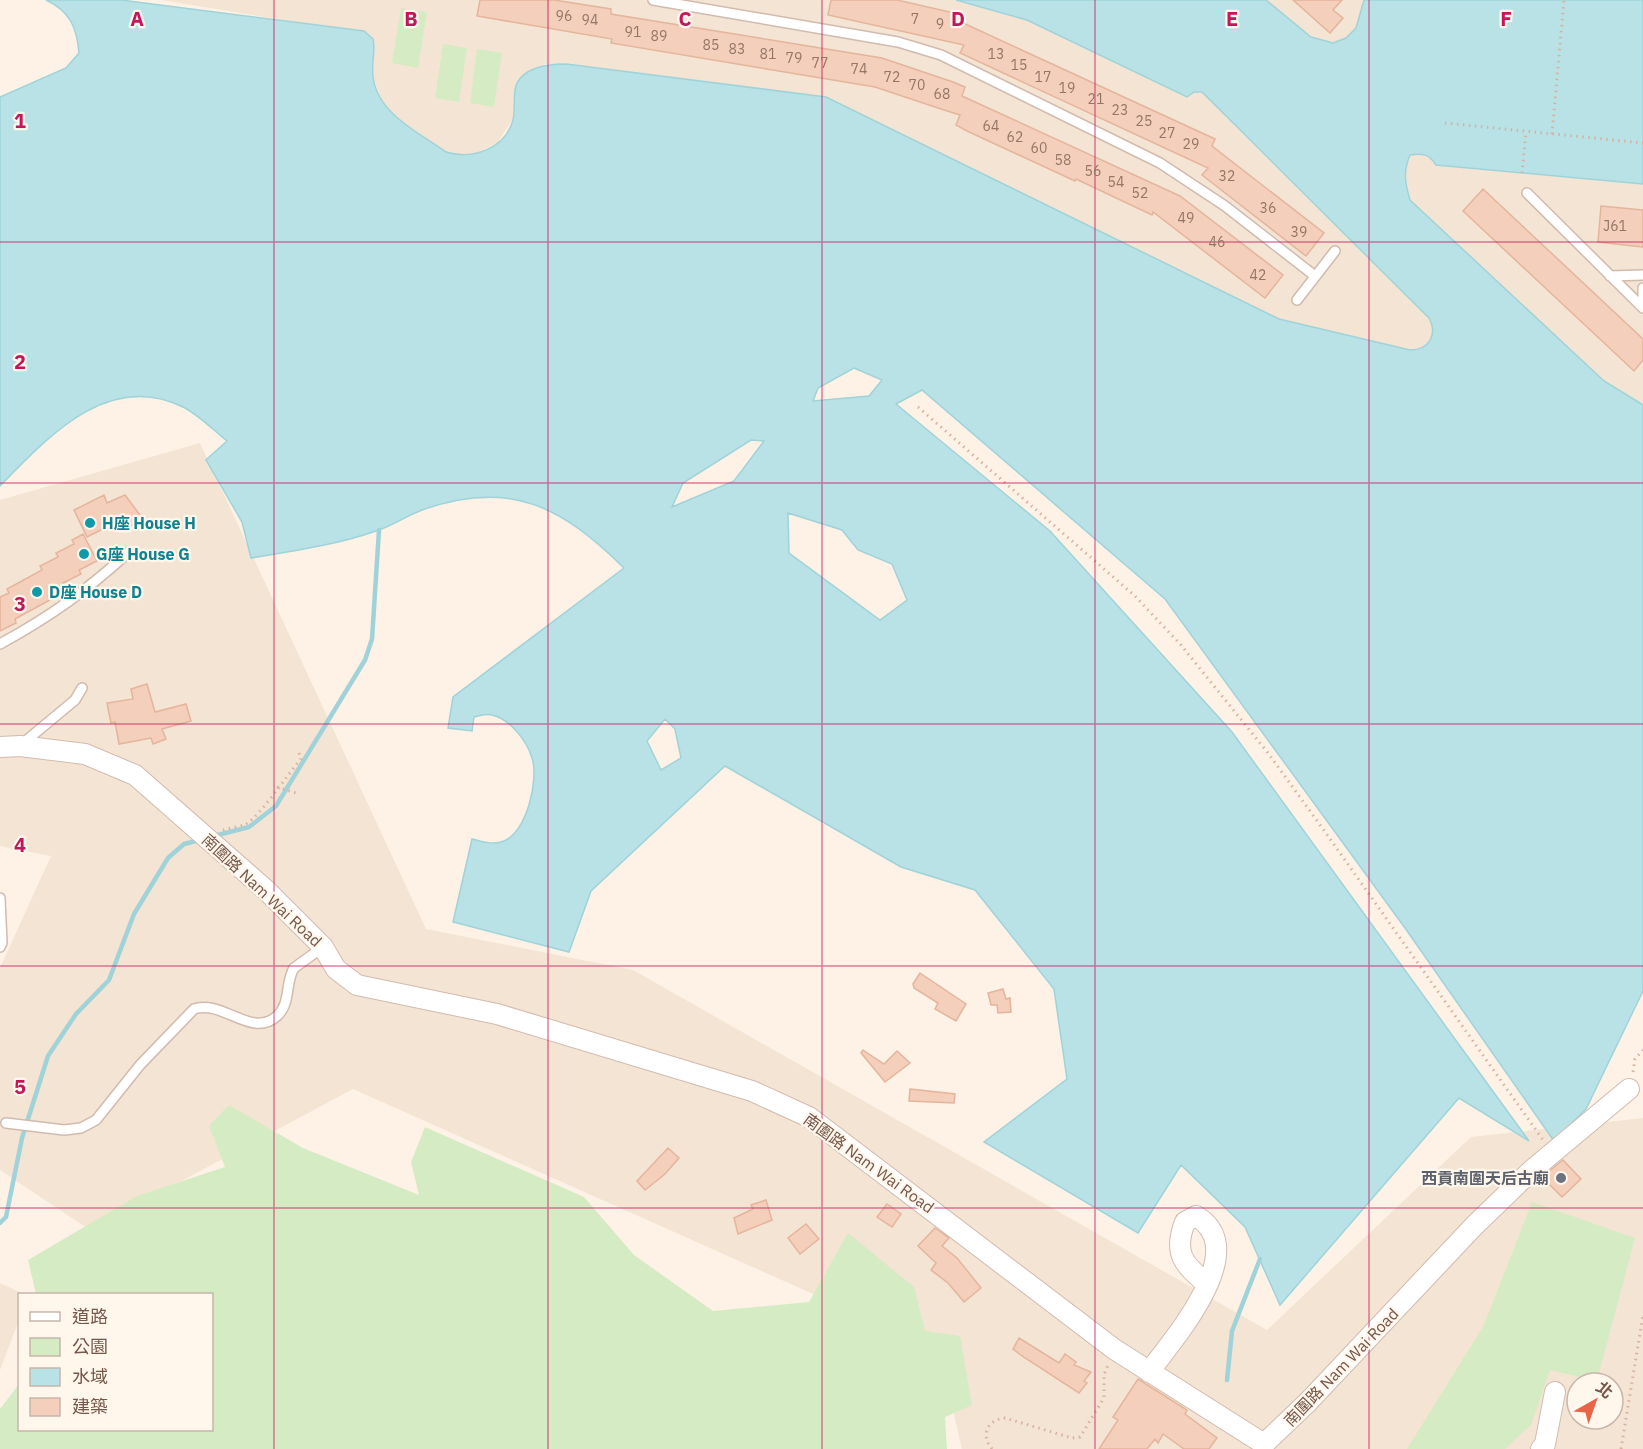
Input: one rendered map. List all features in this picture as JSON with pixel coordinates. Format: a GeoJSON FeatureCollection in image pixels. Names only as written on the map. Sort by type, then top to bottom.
{"type":"FeatureCollection","features":[{"type":"Feature","properties":{"kind":"street","name":"南圍路 Nam Wai Road"},"geometry":{"type":"LineString","coordinates":[[0,747],[20,746],[85,754],[135,775],[208,839],[323,947],[336,969],[357,985],[497,1014],[752,1091],[809,1117],[1114,1349],[1266,1447],[1474,1226],[1552,1154],[1629,1089]]}},
{"type":"Feature","properties":{"kind":"street"},"geometry":{"type":"LineString","coordinates":[[1149,1371],[1185,1323],[1207,1284]]}},
{"type":"Feature","properties":{"kind":"street"},"geometry":{"type":"LineString","coordinates":[[1541,1449],[1545,1444],[1555,1392]]}},
{"type":"Feature","properties":{"kind":"lane"},"geometry":{"type":"LineString","coordinates":[[653,0],[898,42],[941,55],[1160,163],[1211,196],[1315,276]]}},
{"type":"Feature","properties":{"kind":"lane"},"geometry":{"type":"LineString","coordinates":[[1527,193],[1643,307]]}},
{"type":"Feature","properties":{"kind":"lane"},"geometry":{"type":"LineString","coordinates":[[1297,300],[1335,250]]}},
{"type":"Feature","properties":{"kind":"lane"},"geometry":{"type":"LineString","coordinates":[[1610,276],[1643,275]]}},
{"type":"Feature","properties":{"kind":"lane"},"geometry":{"type":"LineString","coordinates":[[1643,288],[1643,307]]}},
{"type":"Feature","properties":{"kind":"lane"},"geometry":{"type":"LineString","coordinates":[[0,644],[51,616],[87,590],[129,552]]}},
{"type":"Feature","properties":{"kind":"lane"},"geometry":{"type":"LineString","coordinates":[[20,746],[75,700],[82,688]]}},
{"type":"Feature","properties":{"kind":"lane"},"geometry":{"type":"LineString","coordinates":[[0,898],[0,947]]}},
{"type":"Feature","properties":{"kind":"lane"},"geometry":{"type":"LineString","coordinates":[[6,1123],[64,1130],[81,1128],[96,1120],[140,1065],[194,1009],[203,1006],[215,1008],[250,1023],[265,1022],[277,1016],[285,1005],[294,968],[323,947]]}},
{"type":"Feature","properties":{"kind":"path"},"geometry":{"type":"LineString","coordinates":[[1551,134],[1564,0]]}},
{"type":"Feature","properties":{"kind":"path"},"geometry":{"type":"LineString","coordinates":[[1445,123],[1643,143]]}},
{"type":"Feature","properties":{"kind":"path"},"geometry":{"type":"LineString","coordinates":[[1522,173],[1526,132]]}},
{"type":"Feature","properties":{"kind":"path"},"geometry":{"type":"LineString","coordinates":[[918,407],[1135,596],[1181,645],[1268,753],[1552,1154]]}},
{"type":"Feature","properties":{"kind":"path"},"geometry":{"type":"LineString","coordinates":[[208,839],[244,824],[261,812],[301,759],[298,750]]}},
{"type":"Feature","properties":{"kind":"path"},"geometry":{"type":"LineString","coordinates":[[277,788],[296,793]]}},
{"type":"Feature","properties":{"kind":"path"},"geometry":{"type":"LineString","coordinates":[[1629,1089],[1635,1059],[1643,1050]]}},
{"type":"Feature","properties":{"kind":"path"},"geometry":{"type":"LineString","coordinates":[[1621,1449],[1643,1315]]}},
{"type":"Feature","properties":{"kind":"path"},"geometry":{"type":"LineString","coordinates":[[992,1449],[985,1433],[990,1424],[997,1419],[1005,1418],[1072,1438],[1080,1437],[1104,1398],[1104,1375],[1114,1349]]}},
{"type":"Feature","properties":{"kind":"shaded area"},"geometry":{"type":"Polygon","coordinates":[[[161,0],[956,0],[1027,20],[1187,96],[1194,92],[1202,92],[1429,318],[1434,333],[1425,347],[1410,350],[1279,319],[826,97],[566,64],[546,64],[516,84],[513,119],[498,142],[473,155],[455,155],[446,152],[393,115],[382,101],[373,77],[373,39],[369,34],[161,0]]]}},
{"type":"Feature","properties":{"kind":"shaded area"},"geometry":{"type":"Polygon","coordinates":[[[1266,0],[1364,0],[1356,28],[1346,38],[1333,43],[1311,37],[1266,0]]]}},
{"type":"Feature","properties":{"kind":"shaded area"},"geometry":{"type":"Polygon","coordinates":[[[1423,153],[1436,165],[1643,184],[1643,405],[1604,381],[1410,199],[1404,168],[1410,155],[1423,153]]]}},
{"type":"Feature","properties":{"kind":"shaded area"},"geometry":{"type":"Polygon","coordinates":[[[200,443],[426,929],[633,970],[1267,1330],[1471,1137],[1643,1118],[1643,1449],[962,1449],[939,1350],[353,1089],[90,1230],[0,1170],[0,968],[51,856],[0,846],[0,500],[200,443]]]}},
{"type":"Feature","properties":{"kind":"shaded area"},"geometry":{"type":"Polygon","coordinates":[[[0,1283],[22,1293],[18,1293],[18,1323],[0,1370],[0,1283]]]}},
{"type":"Feature","properties":{"kind":"green space"},"geometry":{"type":"Polygon","coordinates":[[[401,8],[427,12],[418,68],[392,63],[401,8]]]}},
{"type":"Feature","properties":{"kind":"green space"},"geometry":{"type":"Polygon","coordinates":[[[443,44],[467,48],[459,102],[435,98],[443,44]]]}},
{"type":"Feature","properties":{"kind":"green space"},"geometry":{"type":"Polygon","coordinates":[[[477,49],[502,53],[494,107],[470,103],[477,49]]]}},
{"type":"Feature","properties":{"kind":"green space"},"geometry":{"type":"Polygon","coordinates":[[[229,1105],[303,1148],[419,1195],[411,1162],[425,1127],[584,1197],[634,1255],[713,1311],[809,1302],[848,1233],[914,1287],[925,1331],[960,1336],[972,1405],[945,1417],[947,1449],[0,1449],[0,1409],[18,1385],[18,1431],[213,1431],[213,1293],[36,1293],[28,1260],[137,1196],[225,1167],[209,1126],[229,1105]]]}},
{"type":"Feature","properties":{"kind":"green space"},"geometry":{"type":"Polygon","coordinates":[[[1532,1202],[1635,1238],[1600,1371],[1565,1371],[1565,1374],[1550,1370],[1531,1425],[1505,1449],[1407,1449],[1484,1325],[1532,1202]]]}},
{"type":"Feature","properties":{"kind":"water"},"geometry":{"type":"Polygon","coordinates":[[[46,0],[121,0],[364,31],[373,39],[373,77],[376,90],[383,102],[391,112],[412,129],[446,152],[456,154],[486,150],[503,138],[513,120],[517,83],[526,73],[545,66],[566,64],[826,97],[1279,319],[1410,350],[1422,347],[1430,340],[1432,324],[1429,318],[1202,92],[1194,92],[1187,97],[1027,20],[956,0],[1266,0],[1311,37],[1333,43],[1346,38],[1356,28],[1364,0],[1643,0],[1643,184],[1436,165],[1428,156],[1419,154],[1410,155],[1406,172],[1410,200],[1604,381],[1643,405],[1643,991],[1586,1109],[1554,1141],[1405,928],[1165,599],[922,390],[896,404],[1050,531],[1232,732],[1529,1141],[1459,1098],[1280,1305],[1245,1227],[1181,1165],[1138,1233],[984,1142],[1067,1079],[1054,989],[975,890],[901,867],[725,766],[591,891],[569,952],[453,922],[472,839],[496,843],[512,836],[525,816],[529,804],[534,767],[530,751],[522,738],[499,717],[486,714],[474,717],[472,731],[448,728],[453,697],[624,568],[601,546],[556,514],[532,504],[508,498],[482,497],[453,501],[422,510],[382,529],[346,540],[251,558],[242,522],[206,460],[227,441],[189,410],[156,398],[130,397],[105,403],[81,414],[38,448],[0,486],[0,97],[66,68],[79,53],[71,21],[54,4],[46,0]],[[854,368],[818,388],[813,401],[869,396],[882,380],[854,368]],[[751,440],[683,483],[672,507],[734,481],[764,441],[751,440]],[[788,513],[789,553],[880,620],[907,600],[892,564],[858,550],[842,530],[788,513]],[[665,719],[647,741],[661,770],[681,758],[675,729],[665,719]]]}},
{"type":"Feature","properties":{"kind":"building"},"geometry":{"type":"Polygon","coordinates":[[[480,0],[554,0],[611,9],[611,14],[882,58],[953,82],[965,87],[962,96],[1180,196],[1283,275],[1265,298],[1153,212],[1152,215],[967,131],[956,125],[960,115],[875,87],[611,43],[612,39],[477,16],[480,0]]]}},
{"type":"Feature","properties":{"kind":"building"},"geometry":{"type":"Polygon","coordinates":[[[831,0],[897,0],[963,15],[961,22],[1215,139],[1212,146],[1324,233],[1306,256],[1202,175],[1208,168],[960,53],[964,45],[828,15],[831,0]]]}},
{"type":"Feature","properties":{"kind":"building"},"geometry":{"type":"Polygon","coordinates":[[[1293,0],[1342,0],[1333,10],[1343,18],[1330,33],[1293,0]]]}},
{"type":"Feature","properties":{"kind":"building"},"geometry":{"type":"Polygon","coordinates":[[[1483,189],[1643,339],[1643,360],[1634,371],[1463,211],[1483,189]]]}},
{"type":"Feature","properties":{"kind":"building"},"geometry":{"type":"Polygon","coordinates":[[[1601,206],[1643,210],[1643,247],[1598,242],[1601,206]]]}},
{"type":"Feature","properties":{"kind":"building"},"geometry":{"type":"Polygon","coordinates":[[[104,495],[107,503],[125,495],[143,519],[127,527],[123,519],[87,537],[74,510],[104,495]]]}},
{"type":"Feature","properties":{"kind":"building"},"geometry":{"type":"Polygon","coordinates":[[[83,534],[97,561],[79,570],[81,574],[63,583],[66,587],[48,596],[50,600],[15,619],[16,623],[0,631],[0,597],[9,593],[7,589],[42,570],[40,566],[58,557],[56,553],[74,544],[72,540],[83,534]]]}},
{"type":"Feature","properties":{"kind":"building"},"geometry":{"type":"Polygon","coordinates":[[[147,684],[155,712],[186,704],[191,721],[162,729],[166,739],[153,744],[151,738],[119,744],[115,722],[111,723],[107,703],[133,699],[131,689],[147,684]]]}},
{"type":"Feature","properties":{"kind":"building"},"geometry":{"type":"Polygon","coordinates":[[[920,973],[966,1004],[956,1021],[935,1009],[938,1003],[914,988],[913,984],[920,973]]]}},
{"type":"Feature","properties":{"kind":"building"},"geometry":{"type":"Polygon","coordinates":[[[1003,989],[1006,999],[1010,998],[1011,1012],[998,1013],[997,1005],[991,1005],[988,993],[1003,989]]]}},
{"type":"Feature","properties":{"kind":"building"},"geometry":{"type":"Polygon","coordinates":[[[863,1050],[884,1064],[897,1051],[910,1063],[885,1082],[861,1053],[863,1050]]]}},
{"type":"Feature","properties":{"kind":"building"},"geometry":{"type":"Polygon","coordinates":[[[910,1089],[955,1094],[954,1103],[909,1101],[910,1089]]]}},
{"type":"Feature","properties":{"kind":"building"},"geometry":{"type":"Polygon","coordinates":[[[668,1148],[679,1158],[665,1174],[645,1190],[637,1181],[668,1148]]]}},
{"type":"Feature","properties":{"kind":"building","name":"西貢南圍天后古廟"},"geometry":{"type":"Polygon","coordinates":[[[1563,1160],[1581,1179],[1562,1197],[1542,1177],[1563,1160]]]}},
{"type":"Feature","properties":{"kind":"building"},"geometry":{"type":"Polygon","coordinates":[[[766,1200],[772,1220],[738,1234],[734,1218],[753,1209],[751,1205],[766,1200]]]}},
{"type":"Feature","properties":{"kind":"building"},"geometry":{"type":"Polygon","coordinates":[[[887,1204],[901,1214],[892,1227],[877,1217],[887,1204]]]}},
{"type":"Feature","properties":{"kind":"building"},"geometry":{"type":"Polygon","coordinates":[[[806,1224],[819,1239],[800,1254],[788,1238],[806,1224]]]}},
{"type":"Feature","properties":{"kind":"building"},"geometry":{"type":"Polygon","coordinates":[[[935,1228],[949,1238],[942,1246],[957,1258],[981,1288],[964,1302],[948,1283],[931,1270],[936,1263],[918,1246],[935,1228]]]}},
{"type":"Feature","properties":{"kind":"building"},"geometry":{"type":"Polygon","coordinates":[[[1019,1338],[1059,1363],[1065,1354],[1076,1362],[1074,1365],[1091,1372],[1084,1381],[1087,1383],[1079,1393],[1022,1356],[1013,1349],[1019,1338]]]}},
{"type":"Feature","properties":{"kind":"building"},"geometry":{"type":"Polygon","coordinates":[[[1138,1379],[1187,1410],[1185,1414],[1217,1438],[1209,1449],[1184,1449],[1163,1434],[1158,1443],[1155,1439],[1147,1449],[1099,1449],[1118,1420],[1113,1417],[1138,1379]]]}},
{"type":"Feature","properties":{"kind":"waterway"},"geometry":{"type":"LineString","coordinates":[[214,836],[249,827],[276,806],[365,660],[372,639],[379,530]]}},
{"type":"Feature","properties":{"kind":"waterway"},"geometry":{"type":"LineString","coordinates":[[0,1223],[6,1217],[22,1138],[48,1056],[76,1014],[109,980],[134,914],[168,858],[184,844],[200,840]]}},
{"type":"Feature","properties":{"kind":"waterway"},"geometry":{"type":"LineString","coordinates":[[1227,1380],[1232,1331],[1260,1259]]}},
{"type":"Feature","properties":{"kind":"place","name":"H座 House H"},"geometry":{"type":"Point","coordinates":[90,523]}},
{"type":"Feature","properties":{"kind":"place","name":"G座 House G"},"geometry":{"type":"Point","coordinates":[84,554]}},
{"type":"Feature","properties":{"kind":"place","name":"D座 House D"},"geometry":{"type":"Point","coordinates":[37,592]}},
{"type":"Feature","properties":{"kind":"place","name":"西貢南圍天后古廟"},"geometry":{"type":"Point","coordinates":[1561,1178]}}]}
